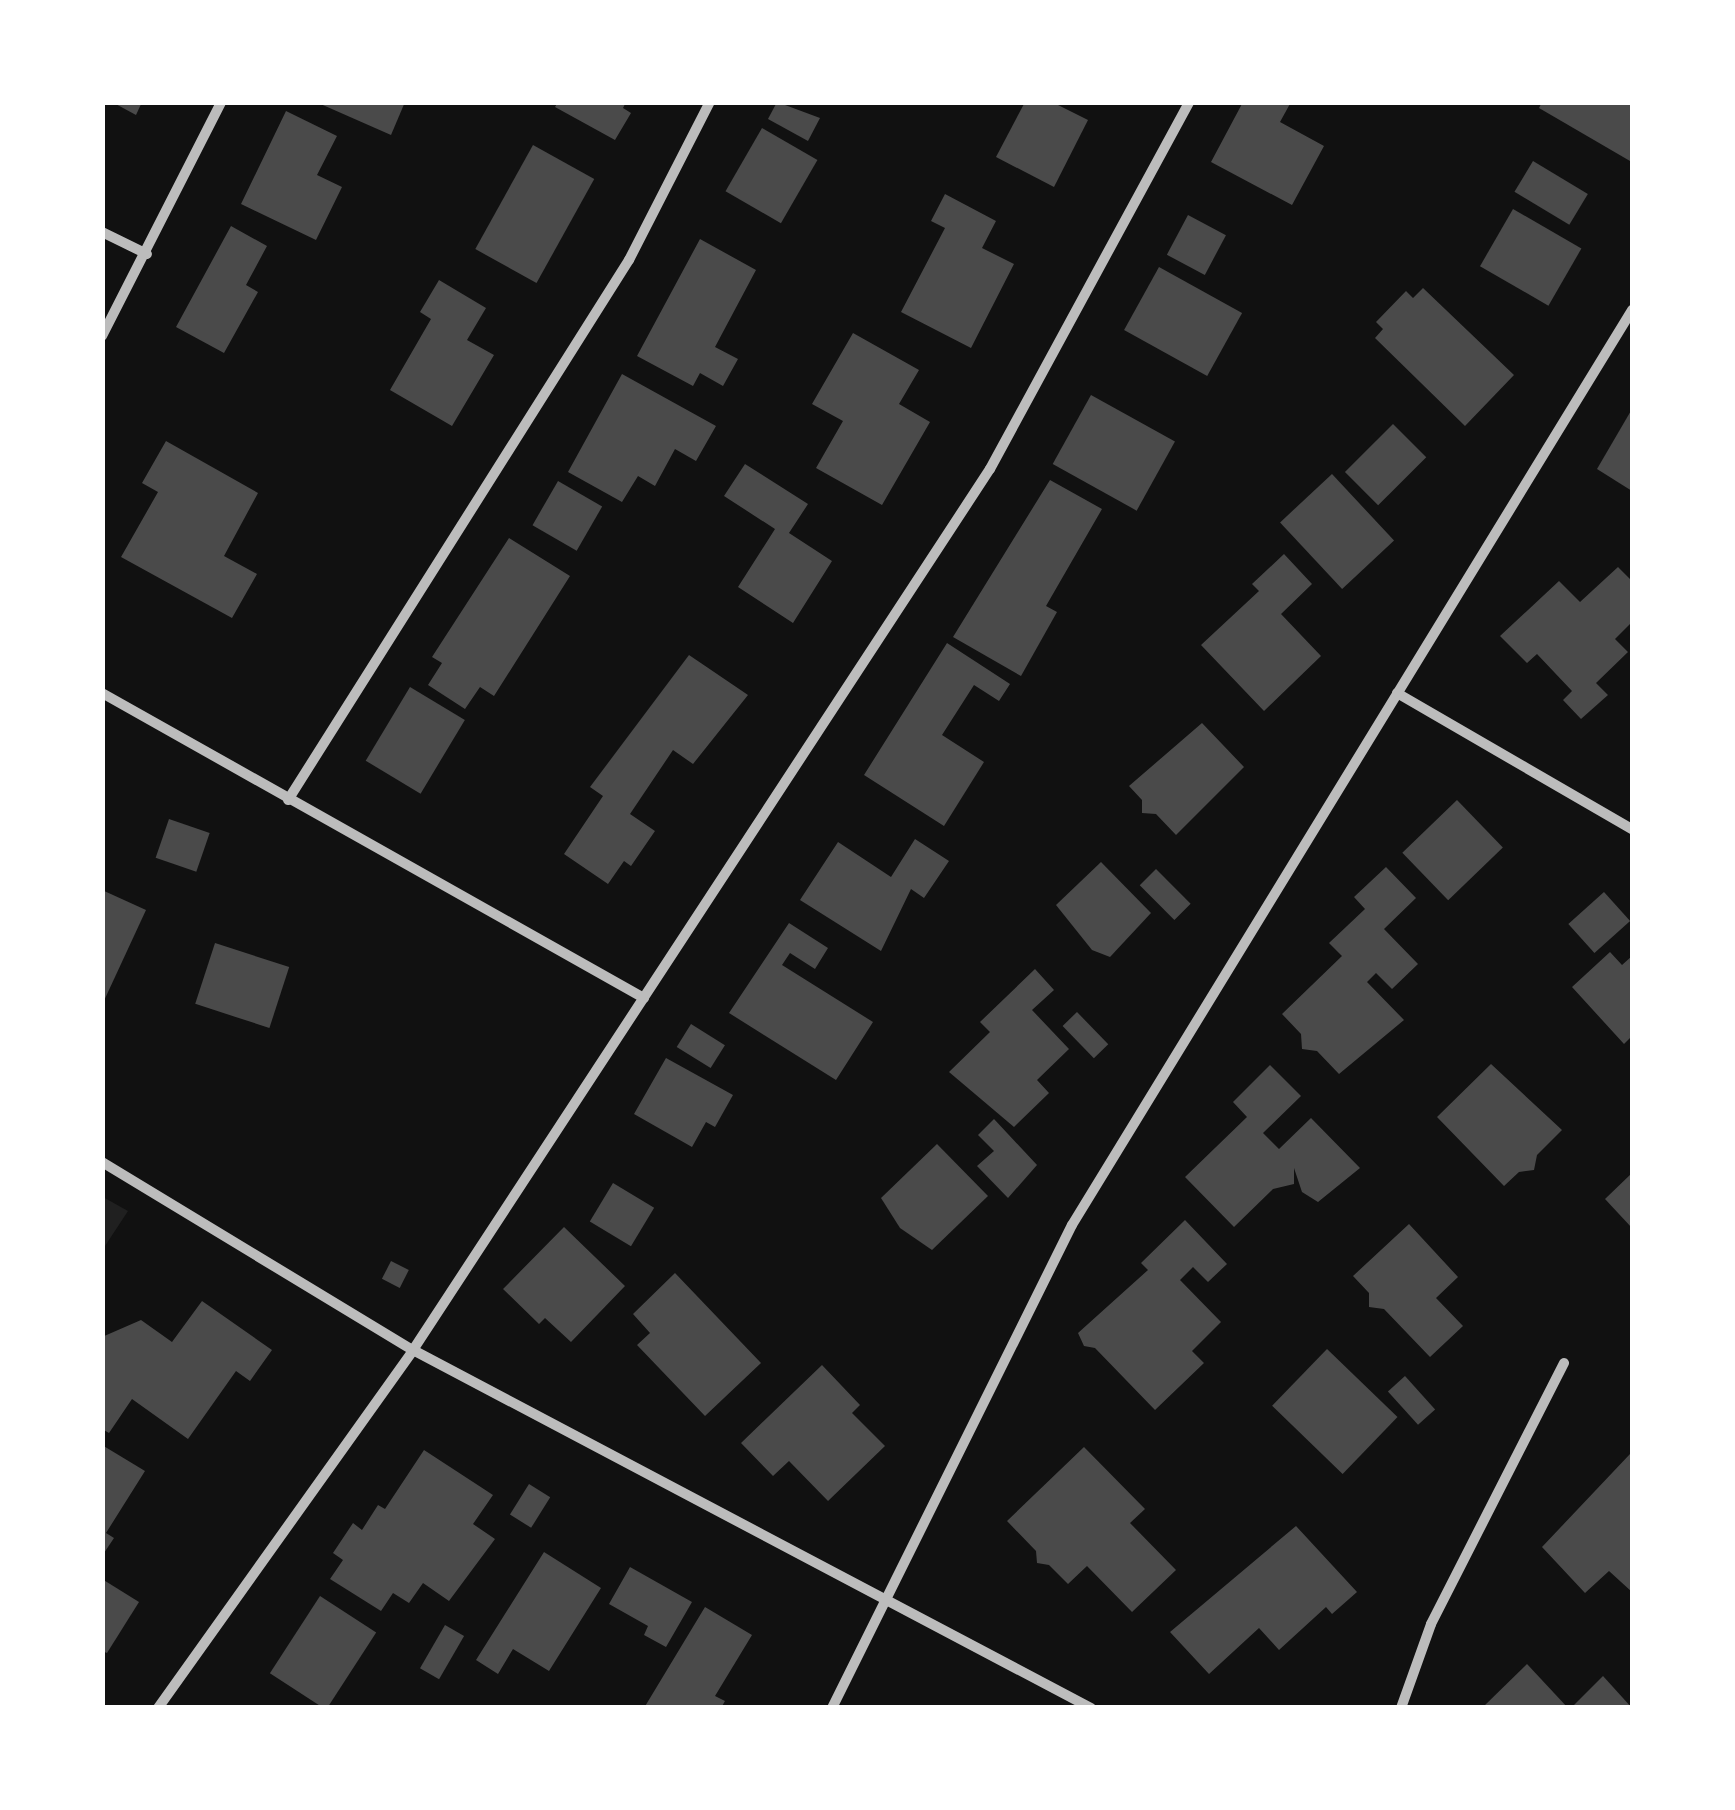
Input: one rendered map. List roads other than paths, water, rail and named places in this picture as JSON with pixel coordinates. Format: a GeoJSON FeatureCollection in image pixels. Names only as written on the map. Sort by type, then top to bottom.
{"type":"FeatureCollection","features":[{"type":"Feature","properties":{"kind":"street"},"geometry":{"type":"LineString","coordinates":[[102,336],[221,102]]}},
{"type":"Feature","properties":{"kind":"street"},"geometry":{"type":"LineString","coordinates":[[288,800],[629,260],[710,102]]}},
{"type":"Feature","properties":{"kind":"street"},"geometry":{"type":"LineString","coordinates":[[158,1708],[413,1350],[990,469],[1189,102]]}},
{"type":"Feature","properties":{"kind":"street"},"geometry":{"type":"LineString","coordinates":[[102,232],[147,254]]}},
{"type":"Feature","properties":{"kind":"street"},"geometry":{"type":"LineString","coordinates":[[832,1708],[883,1597],[1072,1226],[1632,310]]}},
{"type":"Feature","properties":{"kind":"street"},"geometry":{"type":"LineString","coordinates":[[1398,693],[1632,830]]}},
{"type":"Feature","properties":{"kind":"street"},"geometry":{"type":"LineString","coordinates":[[102,694],[644,998]]}},
{"type":"Feature","properties":{"kind":"street"},"geometry":{"type":"LineString","coordinates":[[102,1162],[413,1350],[1091,1708]]}},
{"type":"Feature","properties":{"kind":"street"},"geometry":{"type":"LineString","coordinates":[[1401,1708],[1431,1624],[1564,1363]]}}]}
